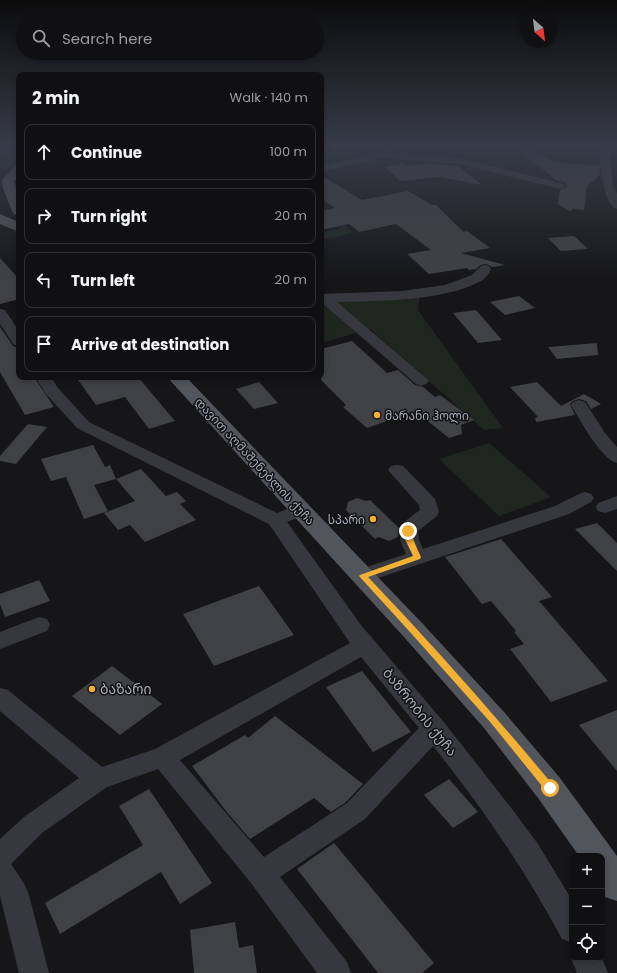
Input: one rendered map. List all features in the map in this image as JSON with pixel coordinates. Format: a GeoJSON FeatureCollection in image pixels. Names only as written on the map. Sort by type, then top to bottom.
{"type":"FeatureCollection","features":[{"type":"Feature","properties":{"kind":"main road"},"geometry":{"type":"LineString","coordinates":[[9,191],[16,204]]}},
{"type":"Feature","properties":{"kind":"main road"},"geometry":{"type":"LineString","coordinates":[[0,210],[16,208]]}},
{"type":"Feature","properties":{"kind":"main road"},"geometry":{"type":"LineString","coordinates":[[0,218],[16,226]]}},
{"type":"Feature","properties":{"kind":"main road","name":"დავით აღმაშენებლის ქუჩა"},"geometry":{"type":"LineString","coordinates":[[178,380],[288,515],[362,576],[494,720],[550,788],[596,853]]}},
{"type":"Feature","properties":{"kind":"main road"},"geometry":{"type":"LineString","coordinates":[[605,867],[617,885]]}},
{"type":"Feature","properties":{"kind":"street"},"geometry":{"type":"LineString","coordinates":[[611,191],[616,201]]}},
{"type":"Feature","properties":{"kind":"street"},"geometry":{"type":"LineString","coordinates":[[324,298],[390,295],[429,291],[458,285],[477,278],[485,269]]}},
{"type":"Feature","properties":{"kind":"street"},"geometry":{"type":"LineString","coordinates":[[324,299],[421,381]]}},
{"type":"Feature","properties":{"kind":"street"},"geometry":{"type":"LineString","coordinates":[[0,313],[16,337]]}},
{"type":"Feature","properties":{"kind":"street"},"geometry":{"type":"LineString","coordinates":[[45,380],[52,391],[83,425],[288,515]]}},
{"type":"Feature","properties":{"kind":"street"},"geometry":{"type":"LineString","coordinates":[[579,405],[598,436],[617,458]]}},
{"type":"Feature","properties":{"kind":"street"},"geometry":{"type":"LineString","coordinates":[[397,470],[428,503],[430,508],[430,512],[411,526],[408,531],[408,537],[417,557]]}},
{"type":"Feature","properties":{"kind":"street"},"geometry":{"type":"LineString","coordinates":[[362,576],[562,510],[585,498]]}},
{"type":"Feature","properties":{"kind":"street","name":"ბაზრობის ქუჩა"},"geometry":{"type":"LineString","coordinates":[[288,515],[365,645],[434,728],[495,807],[555,895],[570,925]]}},
{"type":"Feature","properties":{"kind":"street"},"geometry":{"type":"LineString","coordinates":[[0,641],[39,625]]}},
{"type":"Feature","properties":{"kind":"street"},"geometry":{"type":"LineString","coordinates":[[0,857],[33,825],[98,779],[163,757],[365,645]]}},
{"type":"Feature","properties":{"kind":"street"},"geometry":{"type":"LineString","coordinates":[[0,696],[98,779]]}},
{"type":"Feature","properties":{"kind":"street"},"geometry":{"type":"LineString","coordinates":[[260,874],[356,811],[434,728]]}},
{"type":"Feature","properties":{"kind":"street"},"geometry":{"type":"LineString","coordinates":[[163,757],[260,874],[336,973]]}},
{"type":"Feature","properties":{"kind":"street"},"geometry":{"type":"LineString","coordinates":[[0,871],[16,895],[34,973]]}},
{"type":"Feature","properties":{"kind":"street"},"geometry":{"type":"LineString","coordinates":[[587,961],[593,973]]}},
{"type":"Feature","properties":{"kind":"shaded area"},"geometry":{"type":"Polygon","coordinates":[[[343,224],[354,233],[324,239],[324,232],[339,229],[343,224]]]}},
{"type":"Feature","properties":{"kind":"shaded area"},"geometry":{"type":"Polygon","coordinates":[[[420,295],[418,310],[503,428],[484,430],[370,329],[324,342],[324,298],[420,295]]]}},
{"type":"Feature","properties":{"kind":"shaded area"},"geometry":{"type":"Polygon","coordinates":[[[489,443],[551,497],[499,516],[439,459],[489,443]]]}},
{"type":"Feature","properties":{"kind":"building"},"geometry":{"type":"Polygon","coordinates":[[[324,191],[348,191],[362,200],[409,191],[432,205],[436,205],[464,232],[467,231],[490,248],[461,253],[505,265],[492,267],[485,264],[480,265],[476,269],[469,270],[467,268],[429,274],[407,254],[431,250],[396,224],[359,232],[349,224],[324,229],[324,210],[335,208],[324,201],[324,191]]]}},
{"type":"Feature","properties":{"kind":"building"},"geometry":{"type":"Polygon","coordinates":[[[560,191],[586,191],[584,210],[573,209],[570,211],[558,204],[560,191]]]}},
{"type":"Feature","properties":{"kind":"building"},"geometry":{"type":"Polygon","coordinates":[[[574,236],[588,249],[561,251],[548,238],[574,236]]]}},
{"type":"Feature","properties":{"kind":"building"},"geometry":{"type":"Polygon","coordinates":[[[0,258],[16,276],[16,300],[0,304],[0,258]]]}},
{"type":"Feature","properties":{"kind":"building"},"geometry":{"type":"Polygon","coordinates":[[[519,296],[535,308],[505,315],[490,302],[519,296]]]}},
{"type":"Feature","properties":{"kind":"building"},"geometry":{"type":"Polygon","coordinates":[[[476,310],[502,340],[478,343],[453,313],[476,310]]]}},
{"type":"Feature","properties":{"kind":"building"},"geometry":{"type":"Polygon","coordinates":[[[0,327],[13,346],[16,347],[16,380],[36,380],[54,407],[25,415],[0,372],[0,327]]]}},
{"type":"Feature","properties":{"kind":"building"},"geometry":{"type":"Polygon","coordinates":[[[352,341],[387,373],[398,370],[415,385],[423,387],[435,397],[440,395],[474,420],[461,425],[462,434],[449,438],[415,411],[367,428],[343,407],[346,405],[321,380],[324,380],[324,348],[352,341]]]}},
{"type":"Feature","properties":{"kind":"building"},"geometry":{"type":"Polygon","coordinates":[[[597,343],[598,355],[557,359],[548,347],[597,343]]]}},
{"type":"Feature","properties":{"kind":"building"},"geometry":{"type":"Polygon","coordinates":[[[78,380],[141,380],[175,421],[149,429],[125,397],[96,405],[78,380]]]}},
{"type":"Feature","properties":{"kind":"building"},"geometry":{"type":"Polygon","coordinates":[[[259,382],[278,403],[254,409],[236,389],[259,382]]]}},
{"type":"Feature","properties":{"kind":"building"},"geometry":{"type":"Polygon","coordinates":[[[537,382],[561,406],[584,394],[601,404],[591,409],[586,401],[579,399],[570,404],[575,415],[536,422],[535,418],[538,417],[510,387],[537,382]]]}},
{"type":"Feature","properties":{"kind":"building"},"geometry":{"type":"Polygon","coordinates":[[[28,424],[47,427],[16,464],[0,461],[0,456],[28,424]]]}},
{"type":"Feature","properties":{"kind":"building"},"geometry":{"type":"Polygon","coordinates":[[[93,445],[105,467],[110,465],[116,479],[94,485],[108,511],[84,519],[66,477],[51,481],[41,459],[93,445]]]}},
{"type":"Feature","properties":{"kind":"building"},"geometry":{"type":"Polygon","coordinates":[[[141,469],[166,496],[177,492],[186,501],[180,504],[196,520],[145,542],[130,525],[118,530],[104,513],[135,501],[116,479],[141,469]]]}},
{"type":"Feature","properties":{"kind":"building","name":"სპარი"},"geometry":{"type":"Polygon","coordinates":[[[357,498],[366,501],[370,500],[399,528],[398,537],[389,541],[379,537],[375,539],[346,510],[348,502],[357,498]]]}},
{"type":"Feature","properties":{"kind":"building"},"geometry":{"type":"Polygon","coordinates":[[[597,523],[617,543],[617,571],[575,529],[597,523]]]}},
{"type":"Feature","properties":{"kind":"building"},"geometry":{"type":"Polygon","coordinates":[[[501,539],[552,597],[539,601],[608,681],[551,702],[510,649],[524,644],[514,632],[516,631],[491,601],[482,604],[445,557],[501,539]]]}},
{"type":"Feature","properties":{"kind":"building"},"geometry":{"type":"Polygon","coordinates":[[[39,580],[50,601],[5,617],[0,604],[0,594],[39,580]]]}},
{"type":"Feature","properties":{"kind":"building"},"geometry":{"type":"Polygon","coordinates":[[[259,586],[294,635],[214,666],[183,614],[259,586]]]}},
{"type":"Feature","properties":{"kind":"building"},"geometry":{"type":"Polygon","coordinates":[[[112,666],[162,704],[120,735],[72,696],[112,666]]]}},
{"type":"Feature","properties":{"kind":"building"},"geometry":{"type":"Polygon","coordinates":[[[362,671],[411,732],[373,752],[326,687],[362,671]]]}},
{"type":"Feature","properties":{"kind":"building"},"geometry":{"type":"Polygon","coordinates":[[[617,710],[617,771],[579,725],[617,710]]]}},
{"type":"Feature","properties":{"kind":"building"},"geometry":{"type":"Polygon","coordinates":[[[275,716],[363,784],[346,802],[331,812],[314,798],[250,839],[226,811],[192,766],[245,735],[248,738],[275,716]]]}},
{"type":"Feature","properties":{"kind":"building"},"geometry":{"type":"Polygon","coordinates":[[[449,779],[478,812],[453,828],[424,795],[449,779]]]}},
{"type":"Feature","properties":{"kind":"building"},"geometry":{"type":"Polygon","coordinates":[[[149,789],[212,883],[180,904],[161,872],[60,934],[45,903],[143,845],[119,806],[149,789]]]}},
{"type":"Feature","properties":{"kind":"building"},"geometry":{"type":"Polygon","coordinates":[[[334,843],[434,963],[422,973],[378,973],[297,869],[334,843]]]}},
{"type":"Feature","properties":{"kind":"building"},"geometry":{"type":"Polygon","coordinates":[[[235,922],[239,948],[253,945],[257,973],[194,973],[190,930],[235,922]]]}},
{"type":"Feature","properties":{"kind":"place","name":"მარანი ჰოლი"},"geometry":{"type":"Point","coordinates":[377,415]}},
{"type":"Feature","properties":{"kind":"place","name":"სპარი"},"geometry":{"type":"Point","coordinates":[373,519]}},
{"type":"Feature","properties":{"kind":"place","name":"ბაზარი"},"geometry":{"type":"Point","coordinates":[92,689]}},
{"type":"Feature","properties":{"kind":"route"},"geometry":{"type":"LineString","coordinates":[[408,531],[408,537],[417,557],[362,576],[494,720],[550,788]]}}]}
